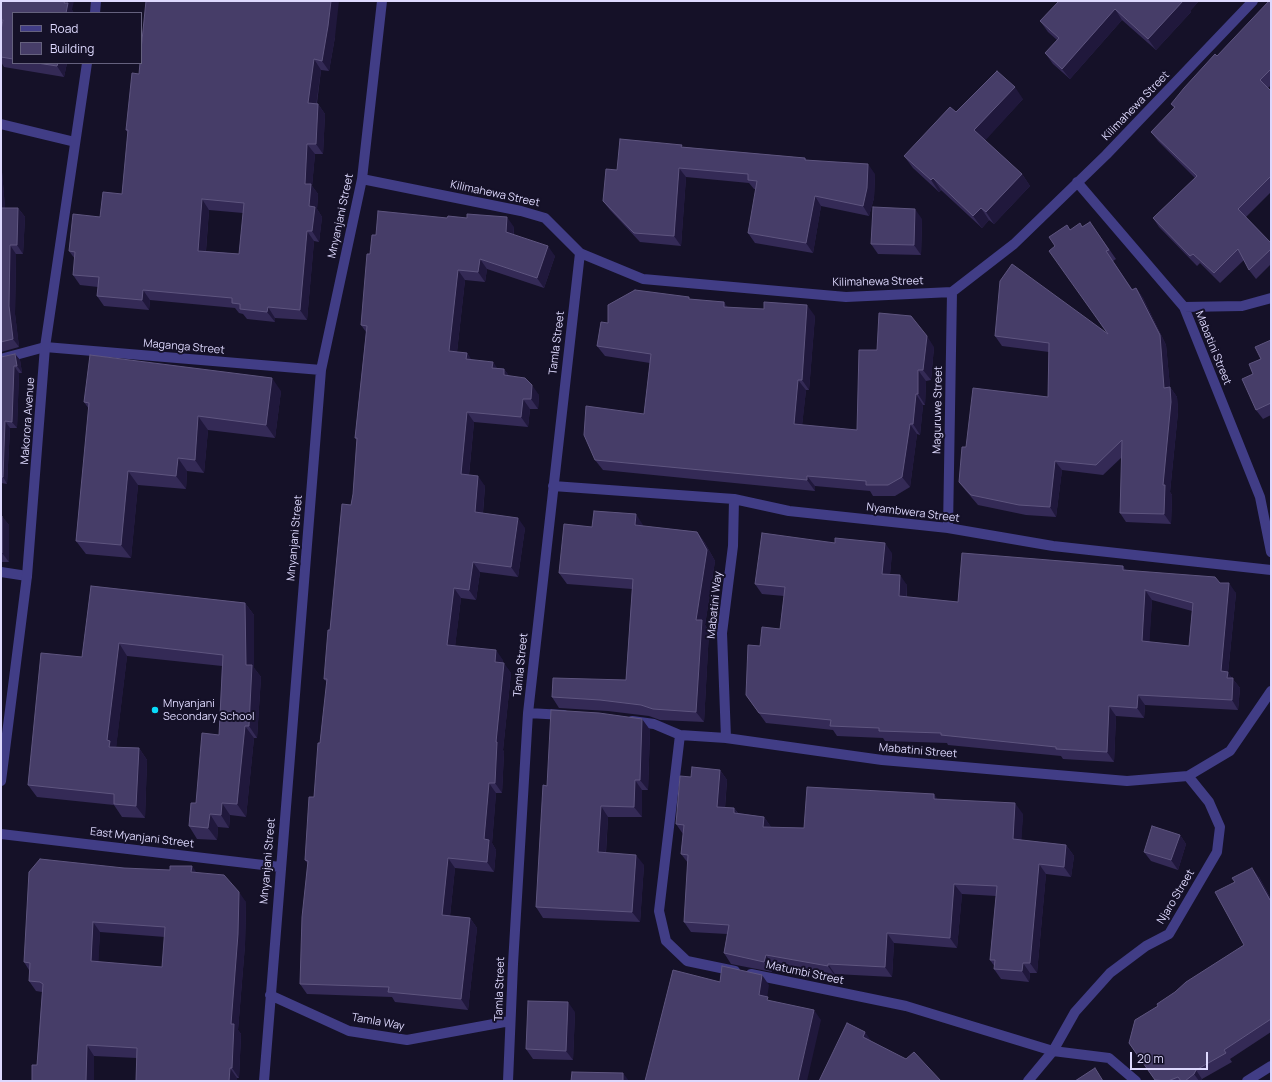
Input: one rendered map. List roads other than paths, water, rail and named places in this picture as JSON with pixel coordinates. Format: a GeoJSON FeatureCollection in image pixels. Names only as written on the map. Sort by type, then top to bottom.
{"type":"FeatureCollection","features":[{"type":"Feature","properties":{"kind":"street"},"geometry":{"type":"LineString","coordinates":[[94,12],[96,1]]}},
{"type":"Feature","properties":{"kind":"street","name":"Mnyanjani Street"},"geometry":{"type":"LineString","coordinates":[[264,1081],[280,866],[321,370],[362,178],[382,1]]}},
{"type":"Feature","properties":{"kind":"street","name":"Kilimahewa Street"},"geometry":{"type":"LineString","coordinates":[[362,178],[522,211],[545,218],[580,253],[643,279],[846,297],[952,292],[1014,244],[1106,155],[1253,1]]}},
{"type":"Feature","properties":{"kind":"street","name":"Makorora Avenue"},"geometry":{"type":"LineString","coordinates":[[1,781],[2,763],[27,576],[45,347],[87,64]]}},
{"type":"Feature","properties":{"kind":"street"},"geometry":{"type":"LineString","coordinates":[[1,124],[75,142]]}},
{"type":"Feature","properties":{"kind":"street","name":"Mabatini Street"},"geometry":{"type":"LineString","coordinates":[[1077,182],[1184,307],[1260,497],[1271,552]]}},
{"type":"Feature","properties":{"kind":"street","name":"Tamla Street"},"geometry":{"type":"LineString","coordinates":[[508,1081],[510,1021],[528,713],[580,253]]}},
{"type":"Feature","properties":{"kind":"street","name":"Maguruwe Street"},"geometry":{"type":"LineString","coordinates":[[948,528],[952,292]]}},
{"type":"Feature","properties":{"kind":"street"},"geometry":{"type":"LineString","coordinates":[[1184,307],[1242,306],[1271,298]]}},
{"type":"Feature","properties":{"kind":"street"},"geometry":{"type":"LineString","coordinates":[[1,359],[45,347]]}},
{"type":"Feature","properties":{"kind":"street","name":"Maganga Street"},"geometry":{"type":"LineString","coordinates":[[45,347],[321,370]]}},
{"type":"Feature","properties":{"kind":"street","name":"Nyambwera Street"},"geometry":{"type":"LineString","coordinates":[[553,486],[734,499],[789,511],[948,528],[1053,546],[1271,570]]}},
{"type":"Feature","properties":{"kind":"street"},"geometry":{"type":"LineString","coordinates":[[1260,497],[1271,495]]}},
{"type":"Feature","properties":{"kind":"street","name":"Mabatini Way"},"geometry":{"type":"LineString","coordinates":[[726,738],[722,633],[733,546],[734,499]]}},
{"type":"Feature","properties":{"kind":"street"},"geometry":{"type":"LineString","coordinates":[[1,572],[27,576]]}},
{"type":"Feature","properties":{"kind":"street","name":"Mabatini Street"},"geometry":{"type":"LineString","coordinates":[[619,719],[654,724],[680,735],[726,738],[890,761],[1127,781],[1188,776],[1230,751],[1271,690]]}},
{"type":"Feature","properties":{"kind":"street"},"geometry":{"type":"LineString","coordinates":[[528,713],[572,716]]}},
{"type":"Feature","properties":{"kind":"street","name":"Matumbi Street"},"geometry":{"type":"LineString","coordinates":[[680,735],[659,911],[666,941],[687,961],[906,1006],[1053,1051],[1109,1058],[1136,1081]]}},
{"type":"Feature","properties":{"kind":"street","name":"Njaro Street"},"geometry":{"type":"LineString","coordinates":[[1028,1081],[1053,1051],[1075,1012],[1110,973],[1146,946],[1169,934],[1217,852],[1220,826],[1208,802],[1188,776]]}},
{"type":"Feature","properties":{"kind":"street","name":"East Myanjani Street"},"geometry":{"type":"LineString","coordinates":[[1,834],[280,866]]}},
{"type":"Feature","properties":{"kind":"street","name":"Tamla Way"},"geometry":{"type":"LineString","coordinates":[[270,995],[349,1031],[406,1040],[510,1021]]}},
{"type":"Feature","properties":{"kind":"street"},"geometry":{"type":"LineString","coordinates":[[1247,1081],[1271,1066]]}},
{"type":"Feature","properties":{"kind":"place","name":"Mnyanjani Secondary School"},"geometry":{"type":"Point","coordinates":[155,710]}}]}
